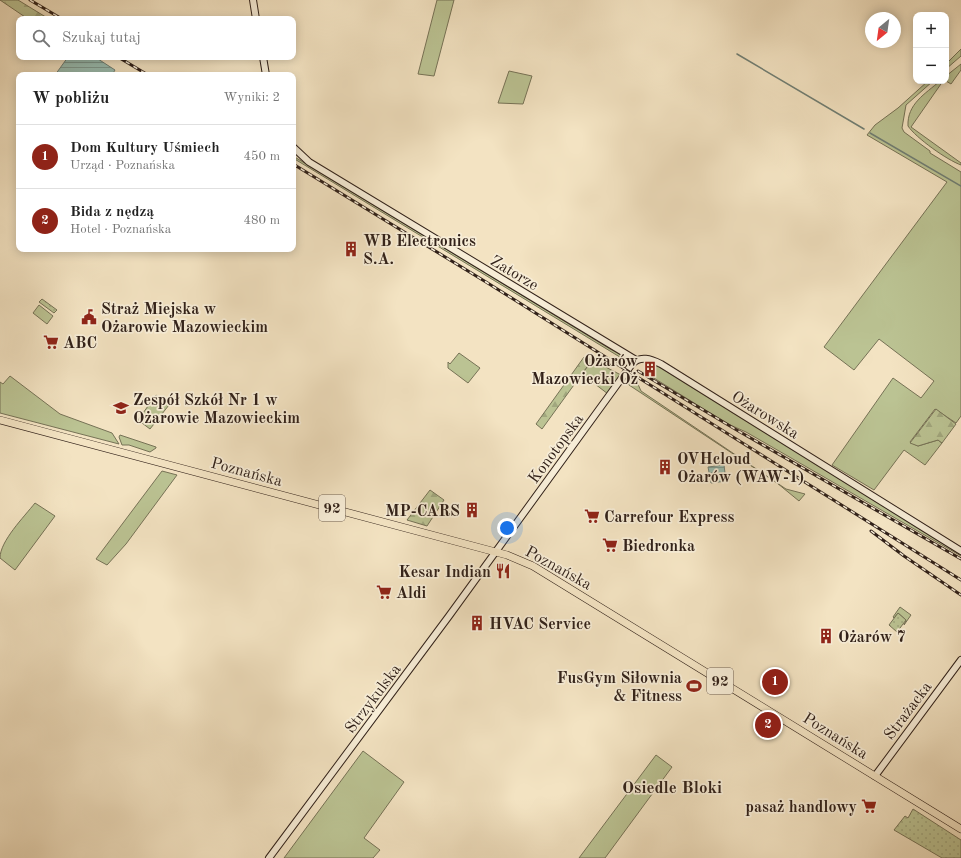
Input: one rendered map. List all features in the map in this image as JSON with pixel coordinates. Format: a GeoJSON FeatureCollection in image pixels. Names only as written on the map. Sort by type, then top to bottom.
{"type":"FeatureCollection","features":[{"type":"Feature","properties":{"kind":"main road","name":"Poznańska"},"geometry":{"type":"LineString","coordinates":[[0,420],[496,552],[533,566],[961,829]]}},
{"type":"Feature","properties":{"kind":"street"},"geometry":{"type":"LineString","coordinates":[[253,0],[256,16]]}},
{"type":"Feature","properties":{"kind":"street"},"geometry":{"type":"LineString","coordinates":[[264,60],[266,72]]}},
{"type":"Feature","properties":{"kind":"street","name":"Zatorze"},"geometry":{"type":"LineString","coordinates":[[296,150],[309,162],[636,360]]}},
{"type":"Feature","properties":{"kind":"street","name":"Ożarowska"},"geometry":{"type":"LineString","coordinates":[[636,360],[647,359],[661,364],[961,551]]}},
{"type":"Feature","properties":{"kind":"street","name":"Konotopska"},"geometry":{"type":"LineString","coordinates":[[496,552],[548,478],[636,360]]}},
{"type":"Feature","properties":{"kind":"street","name":"Strzykulska"},"geometry":{"type":"LineString","coordinates":[[269,858],[496,552]]}},
{"type":"Feature","properties":{"kind":"street","name":"Strażacka"},"geometry":{"type":"LineString","coordinates":[[875,776],[961,660]]}},
{"type":"Feature","properties":{"kind":"green space"},"geometry":{"type":"Polygon","coordinates":[[[0,0],[18,0],[44,16],[24,16],[0,0]]]}},
{"type":"Feature","properties":{"kind":"green space"},"geometry":{"type":"Polygon","coordinates":[[[437,0],[454,0],[434,76],[418,74],[437,0]]]}},
{"type":"Feature","properties":{"kind":"green space"},"geometry":{"type":"Polygon","coordinates":[[[961,49],[961,56],[949,66],[949,61],[961,49]]]}},
{"type":"Feature","properties":{"kind":"green space"},"geometry":{"type":"Polygon","coordinates":[[[961,64],[961,70],[951,84],[949,83],[949,74],[961,64]]]}},
{"type":"Feature","properties":{"kind":"green space"},"geometry":{"type":"Polygon","coordinates":[[[509,71],[532,76],[523,104],[498,103],[509,71]]]}},
{"type":"Feature","properties":{"kind":"green space"},"geometry":{"type":"Polygon","coordinates":[[[925,84],[930,84],[906,105],[902,128],[904,132],[930,151],[930,153],[961,172],[961,416],[956,423],[935,409],[910,442],[918,446],[938,440],[942,443],[925,465],[904,450],[874,490],[832,465],[893,378],[921,398],[934,381],[879,339],[854,370],[824,347],[947,182],[867,135],[875,125],[898,108],[925,84]]]}},
{"type":"Feature","properties":{"kind":"green space"},"geometry":{"type":"Polygon","coordinates":[[[936,84],[941,84],[911,127],[961,163],[961,165],[932,148],[908,126],[910,112],[923,95],[936,84]]]}},
{"type":"Feature","properties":{"kind":"green space"},"geometry":{"type":"Polygon","coordinates":[[[296,158],[610,349],[628,358],[628,362],[296,160],[296,158]]]}},
{"type":"Feature","properties":{"kind":"green space"},"geometry":{"type":"Polygon","coordinates":[[[42,299],[57,310],[54,313],[39,302],[42,299]]]}},
{"type":"Feature","properties":{"kind":"green space"},"geometry":{"type":"Polygon","coordinates":[[[39,305],[53,316],[47,324],[33,313],[39,305]]]}},
{"type":"Feature","properties":{"kind":"green space"},"geometry":{"type":"Polygon","coordinates":[[[459,353],[480,368],[468,383],[448,368],[448,362],[450,364],[459,353]]]}},
{"type":"Feature","properties":{"kind":"green space"},"geometry":{"type":"Polygon","coordinates":[[[584,357],[592,360],[542,429],[536,424],[584,357]]]}},
{"type":"Feature","properties":{"kind":"green space"},"geometry":{"type":"Polygon","coordinates":[[[592,360],[621,375],[608,394],[582,374],[592,360]]]}},
{"type":"Feature","properties":{"kind":"green space"},"geometry":{"type":"Polygon","coordinates":[[[645,362],[664,369],[961,554],[961,556],[746,432],[728,424],[649,375],[654,367],[645,362]]]}},
{"type":"Feature","properties":{"kind":"green space"},"geometry":{"type":"Polygon","coordinates":[[[10,376],[60,414],[112,433],[119,444],[0,413],[0,382],[3,384],[10,376]]]}},
{"type":"Feature","properties":{"kind":"green space"},"geometry":{"type":"Polygon","coordinates":[[[629,376],[637,382],[641,391],[786,489],[805,494],[799,501],[777,483],[629,385],[627,380],[629,376]]]}},
{"type":"Feature","properties":{"kind":"green space"},"geometry":{"type":"Polygon","coordinates":[[[156,395],[169,405],[150,429],[138,420],[156,395]]]}},
{"type":"Feature","properties":{"kind":"green space"},"geometry":{"type":"Polygon","coordinates":[[[936,409],[956,424],[942,443],[938,440],[918,446],[910,443],[936,409]]]}},
{"type":"Feature","properties":{"kind":"green space"},"geometry":{"type":"Polygon","coordinates":[[[120,435],[156,448],[150,452],[129,445],[122,445],[119,437],[120,435]]]}},
{"type":"Feature","properties":{"kind":"green space"},"geometry":{"type":"Polygon","coordinates":[[[162,471],[177,475],[126,544],[107,565],[96,559],[162,471]]]}},
{"type":"Feature","properties":{"kind":"green space"},"geometry":{"type":"Polygon","coordinates":[[[430,490],[444,500],[427,526],[407,520],[430,490]]]}},
{"type":"Feature","properties":{"kind":"green space"},"geometry":{"type":"Polygon","coordinates":[[[35,503],[55,516],[15,570],[0,558],[1,551],[13,529],[35,503]]]}},
{"type":"Feature","properties":{"kind":"green space"},"geometry":{"type":"Polygon","coordinates":[[[900,607],[911,615],[904,625],[906,620],[898,613],[894,618],[893,617],[900,607]]]}},
{"type":"Feature","properties":{"kind":"green space"},"geometry":{"type":"Polygon","coordinates":[[[898,613],[906,620],[897,632],[889,625],[898,613]]]}},
{"type":"Feature","properties":{"kind":"green space"},"geometry":{"type":"Polygon","coordinates":[[[363,751],[404,782],[364,838],[380,850],[373,858],[284,858],[363,751]]]}},
{"type":"Feature","properties":{"kind":"green space"},"geometry":{"type":"Polygon","coordinates":[[[656,755],[672,767],[605,858],[579,858],[656,755]]]}},
{"type":"Feature","properties":{"kind":"green space"},"geometry":{"type":"Polygon","coordinates":[[[913,809],[961,840],[961,858],[942,858],[894,830],[905,816],[908,818],[913,809]]]}},
{"type":"Feature","properties":{"kind":"shaded area"},"geometry":{"type":"Polygon","coordinates":[[[66,60],[100,60],[115,70],[114,72],[57,72],[66,60]]]}},
{"type":"Feature","properties":{"kind":"shaded area"},"geometry":{"type":"Polygon","coordinates":[[[724,465],[726,481],[711,483],[708,467],[724,465]]]}},
{"type":"Feature","properties":{"kind":"waterway"},"geometry":{"type":"LineString","coordinates":[[737,54],[864,129]]}},
{"type":"Feature","properties":{"kind":"waterway"},"geometry":{"type":"LineString","coordinates":[[870,133],[961,186]]}},
{"type":"Feature","properties":{"kind":"railway"},"geometry":{"type":"LineString","coordinates":[[30,0],[57,16]]}},
{"type":"Feature","properties":{"kind":"railway"},"geometry":{"type":"LineString","coordinates":[[123,60],[143,72]]}},
{"type":"Feature","properties":{"kind":"railway"},"geometry":{"type":"LineString","coordinates":[[296,166],[486,282],[961,580]]}},
{"type":"Feature","properties":{"kind":"railway"},"geometry":{"type":"LineString","coordinates":[[638,371],[735,429],[961,559]]}},
{"type":"Feature","properties":{"kind":"railway"},"geometry":{"type":"LineString","coordinates":[[871,531],[904,556],[961,595]]}},
{"type":"Feature","properties":{"kind":"place","name":"WB Electronics S.A."},"geometry":{"type":"Point","coordinates":[351,249]}},
{"type":"Feature","properties":{"kind":"place","name":"Straż Miejska w Ożarowie Mazowieckim"},"geometry":{"type":"Point","coordinates":[89,317]}},
{"type":"Feature","properties":{"kind":"place","name":"ABC"},"geometry":{"type":"Point","coordinates":[51,342]}},
{"type":"Feature","properties":{"kind":"place","name":"Ożarów Mazowiecki Oż"},"geometry":{"type":"Point","coordinates":[650,369]}},
{"type":"Feature","properties":{"kind":"place","name":"Zespół Szkół Nr 1 w Ożarowie Mazowieckim"},"geometry":{"type":"Point","coordinates":[121,408]}},
{"type":"Feature","properties":{"kind":"place","name":"OVHcloud Ożarów (WAW-1)"},"geometry":{"type":"Point","coordinates":[665,467]}},
{"type":"Feature","properties":{"kind":"place","name":"MP-CARS"},"geometry":{"type":"Point","coordinates":[472,510]}},
{"type":"Feature","properties":{"kind":"place","name":"Carrefour Express"},"geometry":{"type":"Point","coordinates":[592,516]}},
{"type":"Feature","properties":{"kind":"place","name":"Biedronka"},"geometry":{"type":"Point","coordinates":[610,545]}},
{"type":"Feature","properties":{"kind":"place","name":"Kesar Indian"},"geometry":{"type":"Point","coordinates":[503,571]}},
{"type":"Feature","properties":{"kind":"place","name":"Aldi"},"geometry":{"type":"Point","coordinates":[384,592]}},
{"type":"Feature","properties":{"kind":"place","name":"HVAC Service"},"geometry":{"type":"Point","coordinates":[477,623]}},
{"type":"Feature","properties":{"kind":"place","name":"Ożarów 7"},"geometry":{"type":"Point","coordinates":[826,636]}},
{"type":"Feature","properties":{"kind":"place","name":"Dom Kultury Uśmiech"},"geometry":{"type":"Point","coordinates":[775,682]}},
{"type":"Feature","properties":{"kind":"place","name":"FusGym Siłownia & Fitness"},"geometry":{"type":"Point","coordinates":[694,686]}},
{"type":"Feature","properties":{"kind":"place","name":"Bida z nędzą"},"geometry":{"type":"Point","coordinates":[768,725]}},
{"type":"Feature","properties":{"kind":"place","name":"pasaż handlowy"},"geometry":{"type":"Point","coordinates":[869,806]}},
{"type":"Feature","properties":{"kind":"district","name":"Osiedle Bloki"},"geometry":{"type":"Point","coordinates":[672,787]}}]}
